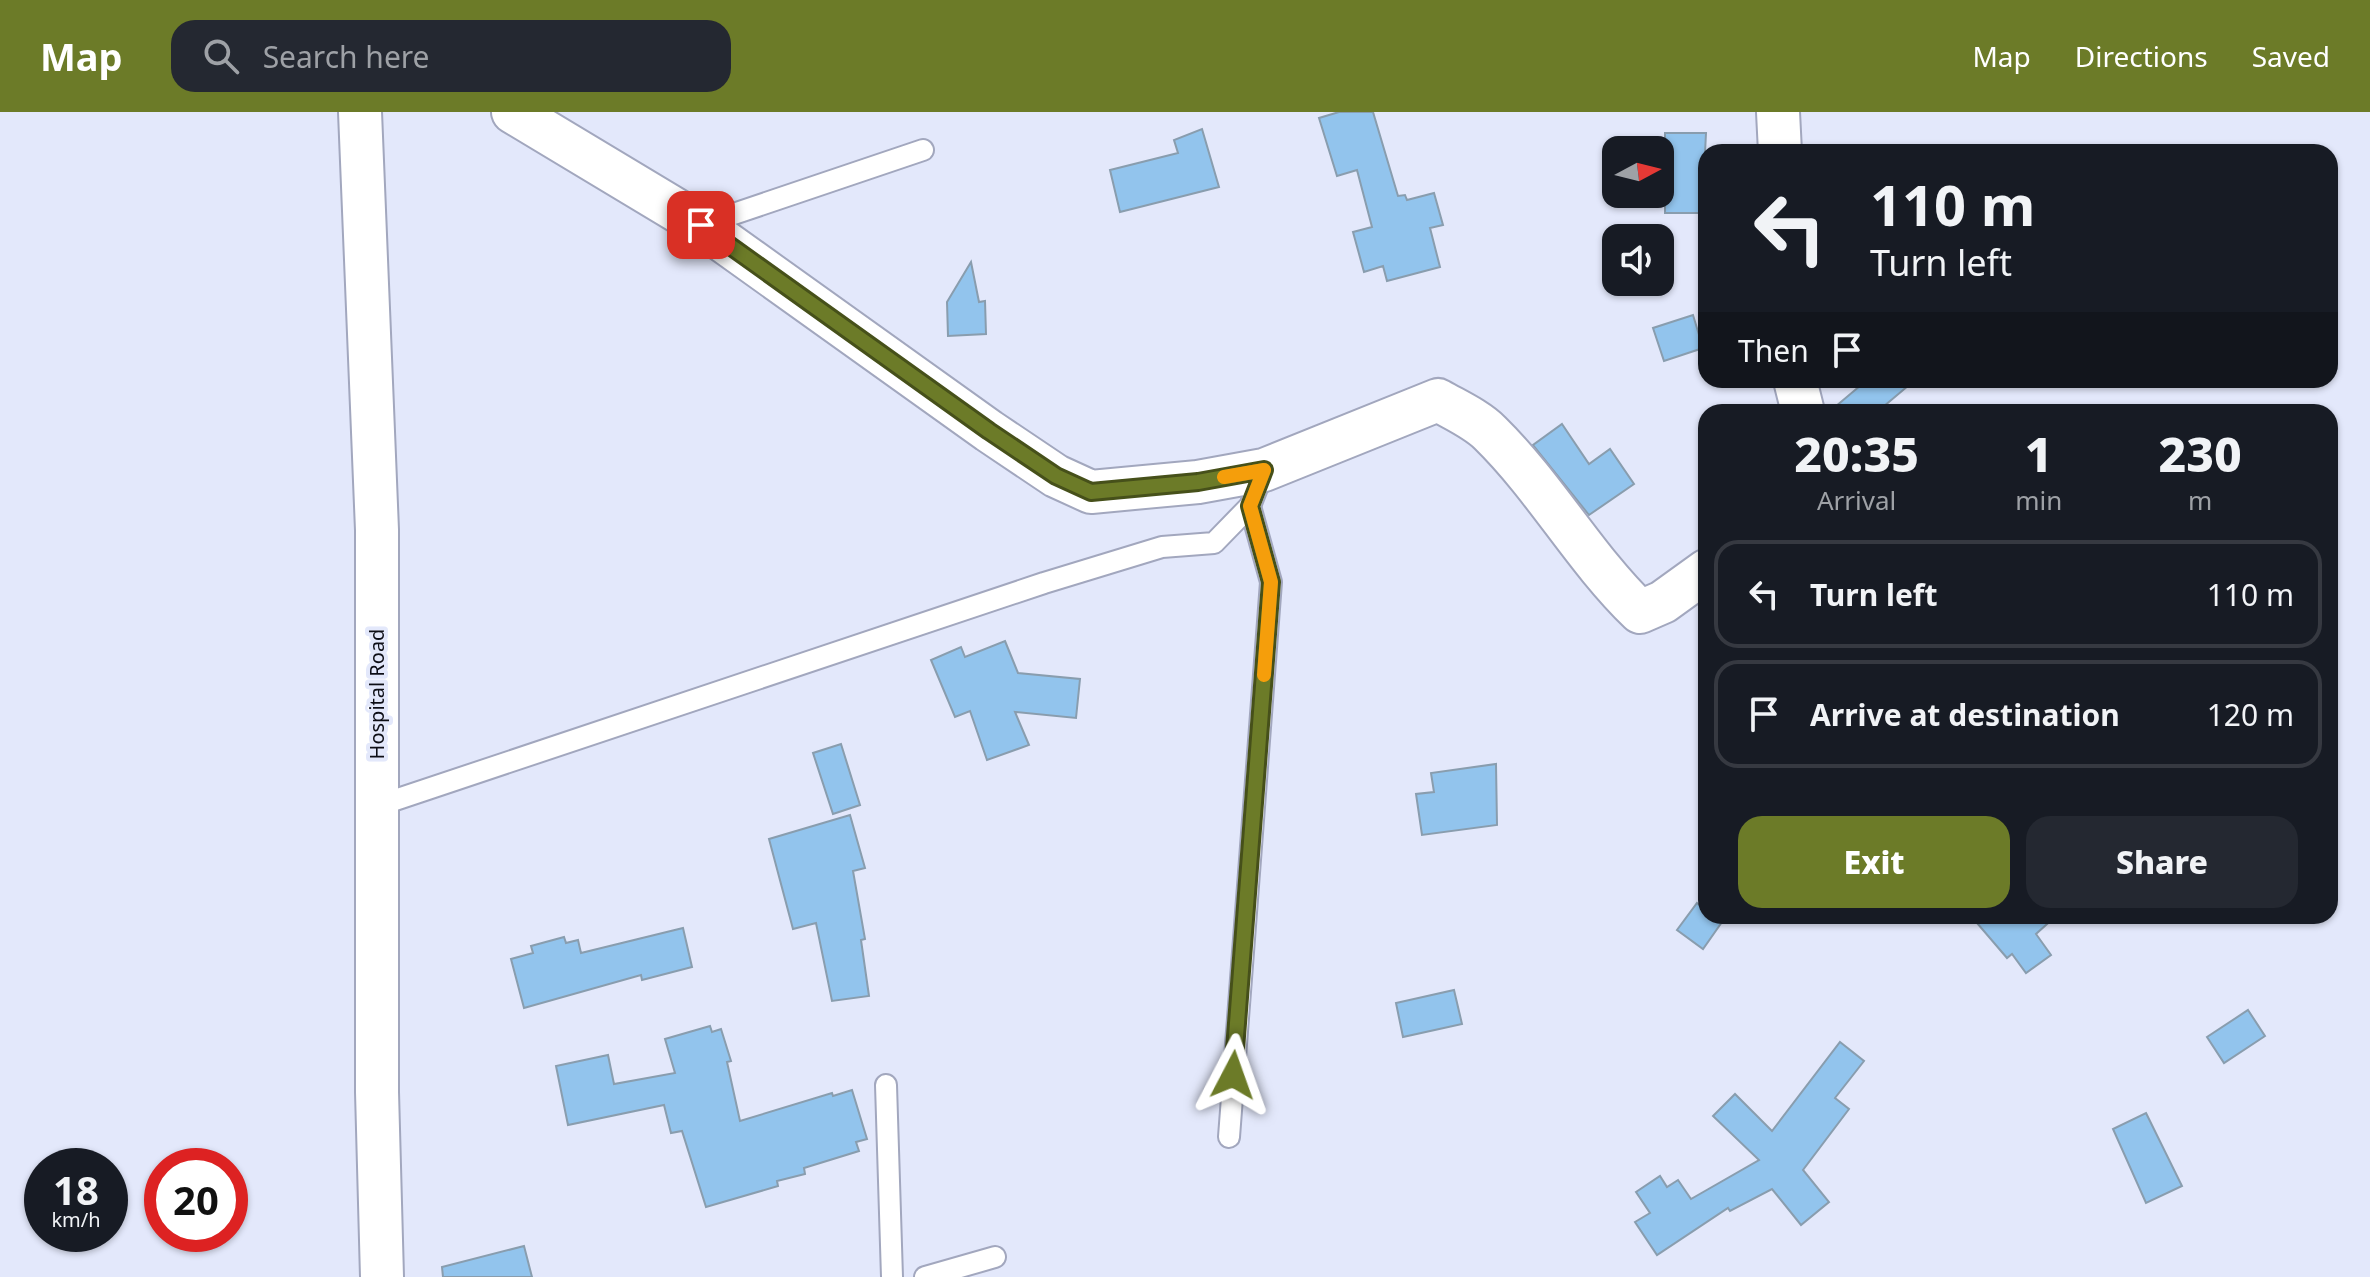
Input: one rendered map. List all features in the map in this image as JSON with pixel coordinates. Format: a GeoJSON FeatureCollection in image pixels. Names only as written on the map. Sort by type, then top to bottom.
{"type":"FeatureCollection","features":[{"type":"Feature","properties":{"kind":"street","name":"Hospital Road"},"geometry":{"type":"LineString","coordinates":[[360,112],[377,530],[377,1092],[382,1277]]}},
{"type":"Feature","properties":{"kind":"street"},"geometry":{"type":"LineString","coordinates":[[513,112],[701,225],[989,431],[1056,476],[1091,492],[1185,484],[1257,488],[1438,400],[1488,430],[1553,503],[1605,578],[1640,612],[1663,602],[1698,577]]}},
{"type":"Feature","properties":{"kind":"street"},"geometry":{"type":"LineString","coordinates":[[1778,112],[1780,144]]}},
{"type":"Feature","properties":{"kind":"lane"},"geometry":{"type":"LineString","coordinates":[[701,225],[923,150]]}},
{"type":"Feature","properties":{"kind":"lane"},"geometry":{"type":"LineString","coordinates":[[377,806],[1044,583],[1162,547],[1214,543],[1257,488]]}},
{"type":"Feature","properties":{"kind":"lane"},"geometry":{"type":"LineString","coordinates":[[1229,1137],[1271,582],[1257,488]]}},
{"type":"Feature","properties":{"kind":"lane"},"geometry":{"type":"LineString","coordinates":[[886,1085],[892,1277]]}},
{"type":"Feature","properties":{"kind":"lane"},"geometry":{"type":"LineString","coordinates":[[925,1277],[995,1257]]}},
{"type":"Feature","properties":{"kind":"building"},"geometry":{"type":"Polygon","coordinates":[[[1339,112],[1373,112],[1398,196],[1405,195],[1407,200],[1434,193],[1443,225],[1430,228],[1440,267],[1387,281],[1383,266],[1364,272],[1353,232],[1372,227],[1357,170],[1337,176],[1319,118],[1339,112]]]}},
{"type":"Feature","properties":{"kind":"building"},"geometry":{"type":"Polygon","coordinates":[[[1202,129],[1219,187],[1120,212],[1110,170],[1178,153],[1174,140],[1202,129]]]}},
{"type":"Feature","properties":{"kind":"building"},"geometry":{"type":"Polygon","coordinates":[[[1665,133],[1706,133],[1705,144],[1698,144],[1698,213],[1665,213],[1665,208],[1674,208],[1674,136],[1665,136],[1665,133]]]}},
{"type":"Feature","properties":{"kind":"building"},"geometry":{"type":"Polygon","coordinates":[[[971,262],[979,302],[985,301],[986,334],[948,336],[947,302],[971,262]]]}},
{"type":"Feature","properties":{"kind":"building"},"geometry":{"type":"Polygon","coordinates":[[[1693,315],[1698,332],[1698,350],[1664,361],[1653,328],[1693,315]]]}},
{"type":"Feature","properties":{"kind":"building"},"geometry":{"type":"Polygon","coordinates":[[[1858,388],[1906,388],[1886,404],[1838,404],[1858,388]]]}},
{"type":"Feature","properties":{"kind":"building"},"geometry":{"type":"Polygon","coordinates":[[[1562,424],[1589,464],[1610,449],[1634,484],[1589,515],[1533,445],[1562,424]]]}},
{"type":"Feature","properties":{"kind":"building"},"geometry":{"type":"Polygon","coordinates":[[[1005,641],[1018,673],[1080,679],[1076,718],[1015,712],[1029,745],[987,760],[970,711],[955,717],[931,660],[961,647],[965,657],[1005,641]]]}},
{"type":"Feature","properties":{"kind":"building"},"geometry":{"type":"Polygon","coordinates":[[[841,744],[860,805],[833,814],[813,753],[841,744]]]}},
{"type":"Feature","properties":{"kind":"building"},"geometry":{"type":"Polygon","coordinates":[[[1496,764],[1497,825],[1422,835],[1416,794],[1434,792],[1431,773],[1496,764]]]}},
{"type":"Feature","properties":{"kind":"building"},"geometry":{"type":"Polygon","coordinates":[[[850,815],[865,868],[853,871],[865,939],[861,940],[869,996],[832,1001],[816,923],[793,929],[769,839],[850,815]]]}},
{"type":"Feature","properties":{"kind":"building"},"geometry":{"type":"Polygon","coordinates":[[[1697,903],[1698,924],[1721,924],[1703,949],[1677,930],[1697,903]]]}},
{"type":"Feature","properties":{"kind":"building"},"geometry":{"type":"Polygon","coordinates":[[[1978,924],[2047,924],[2036,934],[2051,955],[2026,973],[2012,954],[2007,958],[1978,924]]]}},
{"type":"Feature","properties":{"kind":"building"},"geometry":{"type":"Polygon","coordinates":[[[683,928],[692,967],[642,980],[641,975],[524,1008],[511,959],[533,953],[531,946],[564,937],[566,943],[578,940],[581,953],[683,928]]]}},
{"type":"Feature","properties":{"kind":"building"},"geometry":{"type":"Polygon","coordinates":[[[1454,990],[1462,1024],[1403,1037],[1396,1003],[1454,990]]]}},
{"type":"Feature","properties":{"kind":"building"},"geometry":{"type":"Polygon","coordinates":[[[2248,1010],[2265,1036],[2224,1063],[2207,1037],[2248,1010]]]}},
{"type":"Feature","properties":{"kind":"building"},"geometry":{"type":"Polygon","coordinates":[[[710,1026],[712,1032],[721,1029],[731,1061],[727,1062],[740,1121],[832,1093],[833,1096],[852,1090],[867,1139],[856,1142],[859,1151],[804,1168],[805,1174],[777,1181],[778,1186],[706,1207],[682,1131],[671,1133],[664,1105],[568,1125],[556,1066],[608,1055],[614,1084],[675,1073],[665,1039],[710,1026]]]}},
{"type":"Feature","properties":{"kind":"building"},"geometry":{"type":"Polygon","coordinates":[[[1840,1042],[1864,1061],[1835,1098],[1849,1109],[1803,1170],[1829,1202],[1801,1225],[1772,1189],[1730,1211],[1728,1208],[1657,1255],[1635,1222],[1650,1213],[1636,1192],[1660,1176],[1667,1187],[1678,1180],[1691,1199],[1759,1160],[1713,1116],[1735,1094],[1772,1131],[1840,1042]]]}},
{"type":"Feature","properties":{"kind":"building"},"geometry":{"type":"Polygon","coordinates":[[[2146,1113],[2182,1186],[2146,1203],[2113,1129],[2146,1113]]]}},
{"type":"Feature","properties":{"kind":"building"},"geometry":{"type":"Polygon","coordinates":[[[524,1246],[532,1277],[443,1277],[442,1267],[524,1246]]]}},
{"type":"Feature","properties":{"kind":"slow traffic"},"geometry":{"type":"LineString","coordinates":[[1224,477],[1264,470],[1250,506],[1271,582],[1264,675]]}},
{"type":"Feature","properties":{"kind":"route"},"geometry":{"type":"LineString","coordinates":[[701,225],[989,431],[1056,476],[1091,492],[1131,491],[1264,470],[1250,506],[1271,582],[1233,1075]]}}]}
